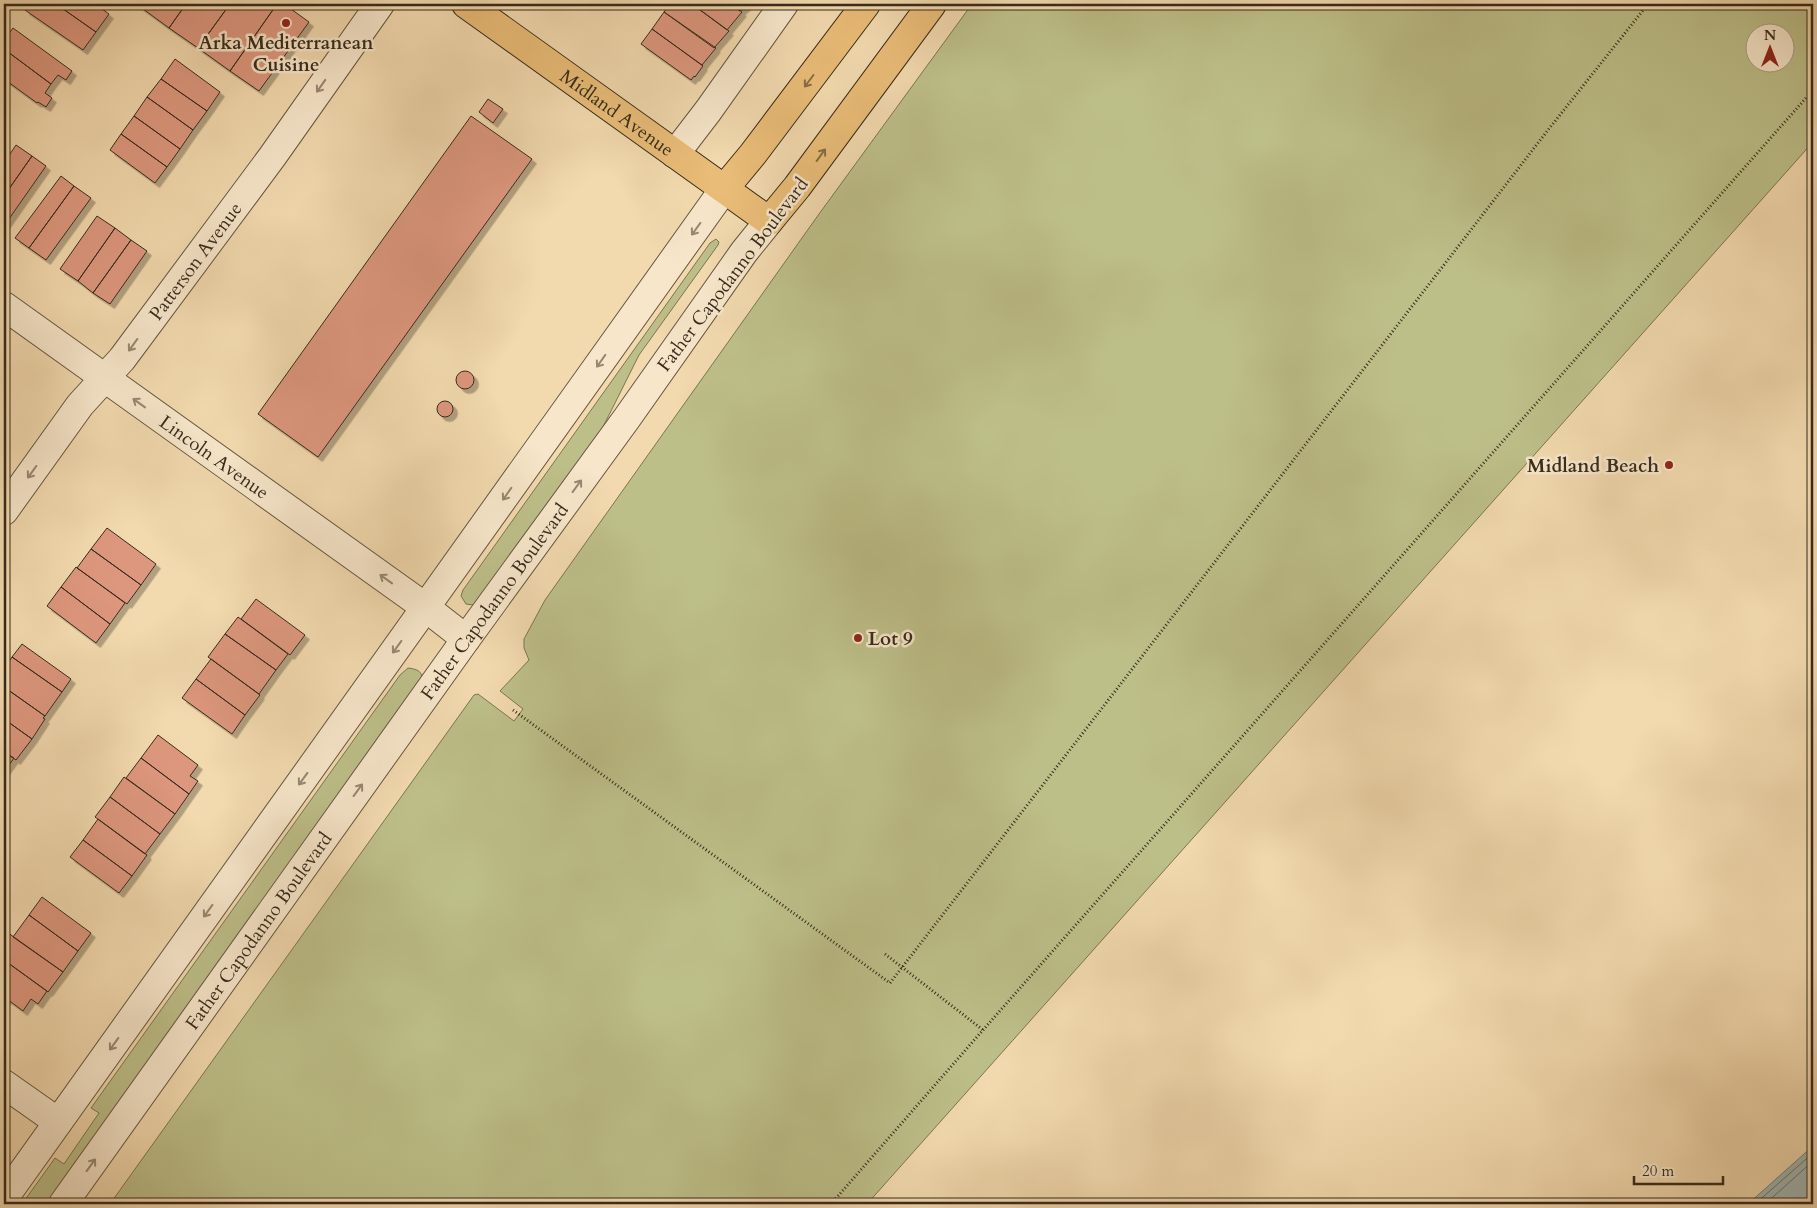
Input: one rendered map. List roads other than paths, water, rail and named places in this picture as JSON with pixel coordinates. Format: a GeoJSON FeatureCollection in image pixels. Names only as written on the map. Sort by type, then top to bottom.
{"type":"FeatureCollection","features":[{"type":"Feature","properties":{"kind":"main road","name":"Midland Avenue"},"geometry":{"type":"LineString","coordinates":[[466,4],[769,220]]}},
{"type":"Feature","properties":{"kind":"main road"},"geometry":{"type":"LineString","coordinates":[[724,189],[759,147],[866,4]]}},
{"type":"Feature","properties":{"kind":"main road","name":"Father Capodanno Boulevard"},"geometry":{"type":"LineString","coordinates":[[769,220],[797,187],[932,4]]}},
{"type":"Feature","properties":{"kind":"street","name":"Patterson Avenue"},"geometry":{"type":"LineString","coordinates":[[4,512],[80,405],[122,360],[272,157],[380,4]]}},
{"type":"Feature","properties":{"kind":"street"},"geometry":{"type":"LineString","coordinates":[[675,154],[784,4]]}},
{"type":"Feature","properties":{"kind":"street"},"geometry":{"type":"LineString","coordinates":[[4,1198],[724,189]]}},
{"type":"Feature","properties":{"kind":"street","name":"Father Capodanno Boulevard"},"geometry":{"type":"LineString","coordinates":[[63,1204],[466,639],[621,426],[744,252],[769,220]]}},
{"type":"Feature","properties":{"kind":"street","name":"Lincoln Avenue"},"geometry":{"type":"LineString","coordinates":[[4,306],[425,607],[466,639]]}},
{"type":"Feature","properties":{"kind":"street"},"geometry":{"type":"LineString","coordinates":[[4,1084],[58,1122]]}},
{"type":"Feature","properties":{"kind":"water"},"geometry":{"type":"Polygon","coordinates":[[[1813,1146],[1813,1204],[1748,1204],[1813,1146]]]}},
{"type":"Feature","properties":{"kind":"place","name":"Arka Mediterranean Cuisine"},"geometry":{"type":"Point","coordinates":[286,23]}},
{"type":"Feature","properties":{"kind":"place","name":"Midland Beach"},"geometry":{"type":"Point","coordinates":[1669,465]}},
{"type":"Feature","properties":{"kind":"place","name":"Lot 9"},"geometry":{"type":"Point","coordinates":[858,638]}}]}
